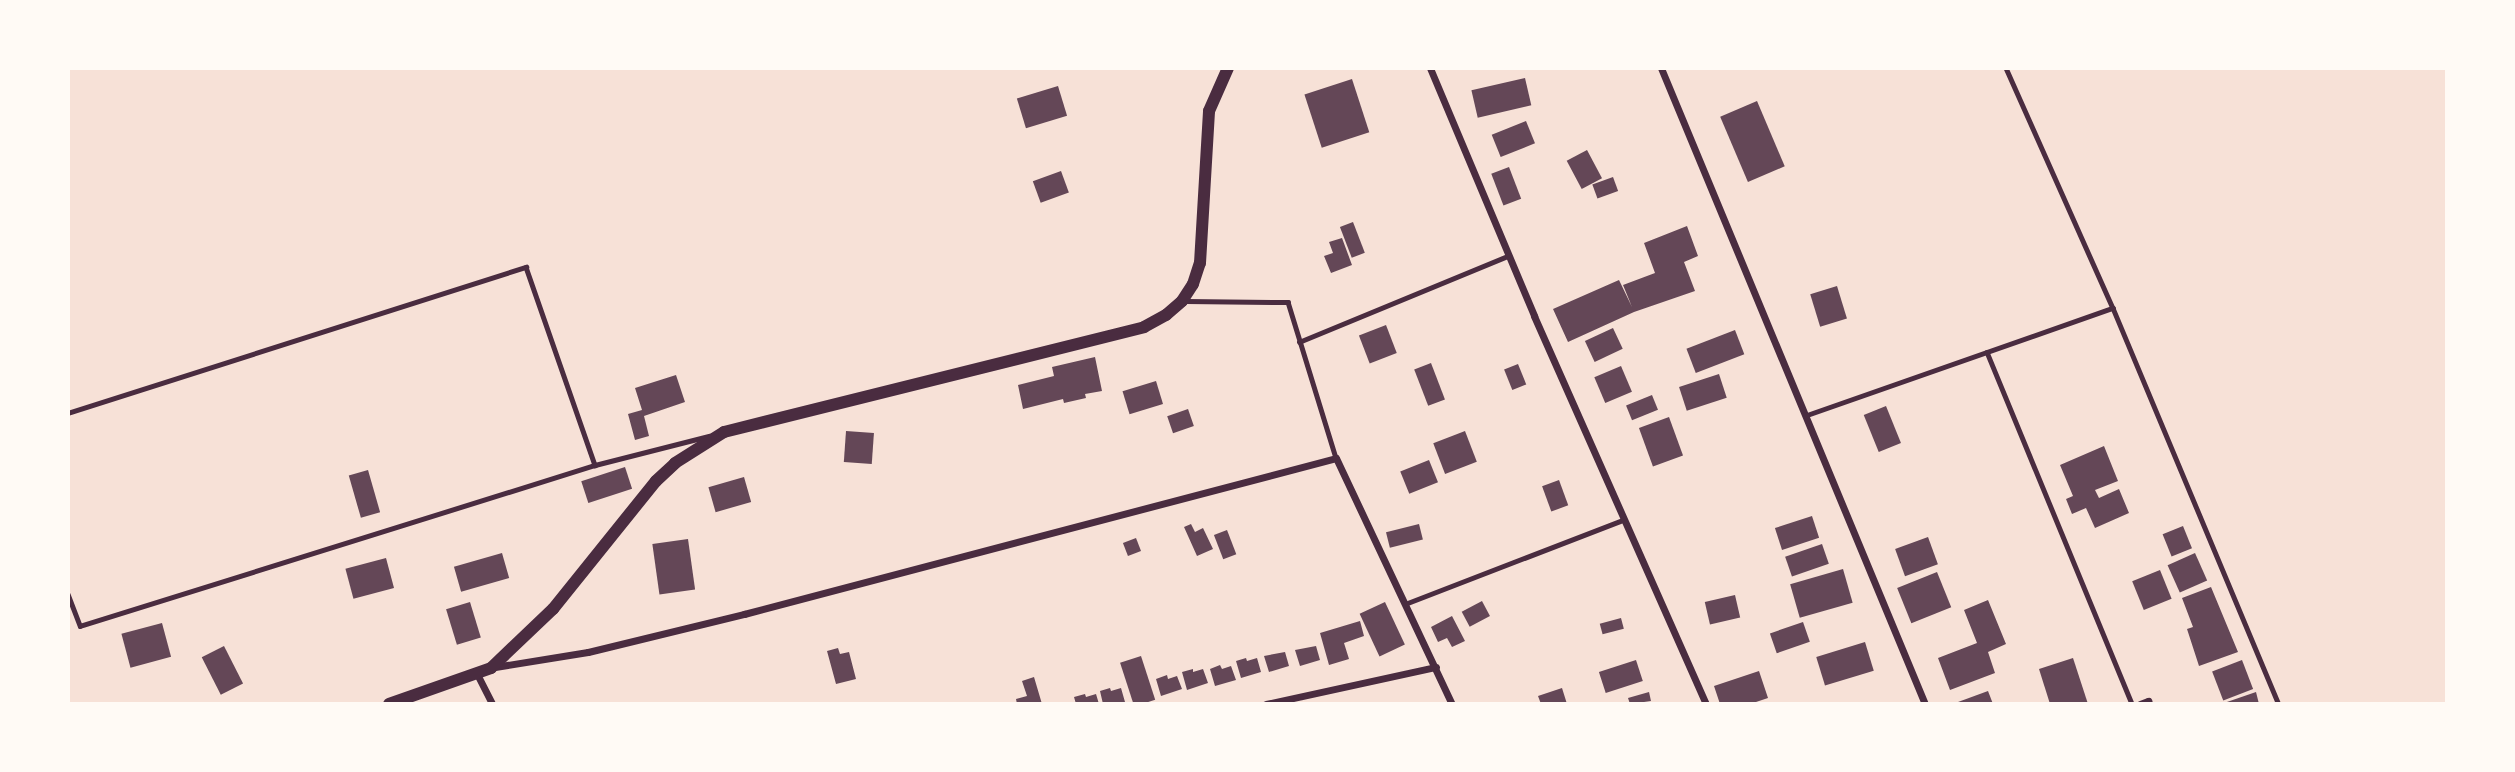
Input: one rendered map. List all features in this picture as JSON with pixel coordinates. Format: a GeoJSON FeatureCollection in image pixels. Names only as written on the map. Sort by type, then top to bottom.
{"type":"FeatureCollection","features":[{"type":"Feature","properties":{"kind":"main road"},"geometry":{"type":"LineString","coordinates":[[389,704],[491,668],[553,609],[656,481],[675,463],[724,432],[1144,327],[1182,301],[1193,284],[1200,263],[1209,111],[1228,68]]}},
{"type":"Feature","properties":{"kind":"street"},"geometry":{"type":"LineString","coordinates":[[1430,68],[1508,256],[1706,704]]}},
{"type":"Feature","properties":{"kind":"street"},"geometry":{"type":"LineString","coordinates":[[1661,68],[1925,704]]}},
{"type":"Feature","properties":{"kind":"street"},"geometry":{"type":"LineString","coordinates":[[491,668],[588,652],[744,614],[1336,458],[1452,704]]}},
{"type":"Feature","properties":{"kind":"street"},"geometry":{"type":"LineString","coordinates":[[1265,704],[1436,667]]}},
{"type":"Feature","properties":{"kind":"street"},"geometry":{"type":"LineString","coordinates":[[477,674],[492,704]]}},
{"type":"Feature","properties":{"kind":"street"},"geometry":{"type":"LineString","coordinates":[[2140,704],[2148,701],[2149,704]]}},
{"type":"Feature","properties":{"kind":"lane"},"geometry":{"type":"LineString","coordinates":[[2006,68],[2113,308],[2279,704]]}},
{"type":"Feature","properties":{"kind":"lane"},"geometry":{"type":"LineString","coordinates":[[1299,342],[1508,256]]}},
{"type":"Feature","properties":{"kind":"lane"},"geometry":{"type":"LineString","coordinates":[[68,413],[526,267],[595,465]]}},
{"type":"Feature","properties":{"kind":"lane"},"geometry":{"type":"LineString","coordinates":[[1182,301],[1288,302],[1336,458]]}},
{"type":"Feature","properties":{"kind":"lane"},"geometry":{"type":"LineString","coordinates":[[1807,415],[2113,308]]}},
{"type":"Feature","properties":{"kind":"lane"},"geometry":{"type":"LineString","coordinates":[[1987,352],[2132,704]]}},
{"type":"Feature","properties":{"kind":"lane"},"geometry":{"type":"LineString","coordinates":[[68,594],[80,626],[595,465],[724,432]]}},
{"type":"Feature","properties":{"kind":"lane"},"geometry":{"type":"LineString","coordinates":[[1404,605],[1623,520]]}},
{"type":"Feature","properties":{"kind":"building"},"geometry":{"type":"Polygon","coordinates":[[[1525,78],[1531,105],[1478,118],[1471,90],[1525,78]]]}},
{"type":"Feature","properties":{"kind":"building"},"geometry":{"type":"Polygon","coordinates":[[[1352,79],[1369,132],[1322,148],[1304,94],[1352,79]]]}},
{"type":"Feature","properties":{"kind":"building"},"geometry":{"type":"Polygon","coordinates":[[[1058,86],[1067,116],[1026,128],[1017,99],[1058,86]]]}},
{"type":"Feature","properties":{"kind":"building"},"geometry":{"type":"Polygon","coordinates":[[[1757,101],[1785,166],[1748,182],[1720,117],[1757,101]]]}},
{"type":"Feature","properties":{"kind":"building"},"geometry":{"type":"Polygon","coordinates":[[[1526,121],[1535,143],[1501,157],[1492,135],[1526,121]]]}},
{"type":"Feature","properties":{"kind":"building"},"geometry":{"type":"Polygon","coordinates":[[[1587,150],[1602,178],[1582,189],[1567,161],[1587,150]]]}},
{"type":"Feature","properties":{"kind":"building"},"geometry":{"type":"Polygon","coordinates":[[[1509,167],[1521,199],[1503,206],[1491,174],[1509,167]]]}},
{"type":"Feature","properties":{"kind":"building"},"geometry":{"type":"Polygon","coordinates":[[[1061,171],[1069,193],[1041,203],[1033,181],[1061,171]]]}},
{"type":"Feature","properties":{"kind":"building"},"geometry":{"type":"Polygon","coordinates":[[[1613,177],[1618,191],[1597,199],[1592,185],[1613,177]]]}},
{"type":"Feature","properties":{"kind":"building"},"geometry":{"type":"Polygon","coordinates":[[[1353,222],[1365,253],[1352,258],[1340,227],[1353,222]]]}},
{"type":"Feature","properties":{"kind":"building"},"geometry":{"type":"Polygon","coordinates":[[[1687,226],[1698,256],[1684,262],[1695,291],[1634,312],[1568,342],[1553,309],[1619,280],[1632,307],[1623,285],[1655,273],[1644,243],[1687,226]]]}},
{"type":"Feature","properties":{"kind":"building"},"geometry":{"type":"Polygon","coordinates":[[[1342,238],[1352,265],[1331,273],[1324,256],[1333,253],[1329,242],[1342,238]]]}},
{"type":"Feature","properties":{"kind":"building"},"geometry":{"type":"Polygon","coordinates":[[[1837,286],[1847,319],[1820,327],[1810,294],[1837,286]]]}},
{"type":"Feature","properties":{"kind":"building"},"geometry":{"type":"Polygon","coordinates":[[[1386,325],[1397,353],[1370,363],[1359,335],[1386,325]]]}},
{"type":"Feature","properties":{"kind":"building"},"geometry":{"type":"Polygon","coordinates":[[[1613,328],[1623,349],[1595,362],[1585,341],[1613,328]]]}},
{"type":"Feature","properties":{"kind":"building"},"geometry":{"type":"Polygon","coordinates":[[[1735,330],[1744,354],[1696,373],[1686,349],[1735,330]]]}},
{"type":"Feature","properties":{"kind":"building"},"geometry":{"type":"Polygon","coordinates":[[[1095,357],[1102,391],[1085,394],[1086,398],[1064,403],[1063,399],[1023,409],[1018,385],[1054,376],[1052,367],[1095,357]]]}},
{"type":"Feature","properties":{"kind":"building"},"geometry":{"type":"Polygon","coordinates":[[[1431,363],[1445,399],[1428,406],[1414,369],[1431,363]]]}},
{"type":"Feature","properties":{"kind":"building"},"geometry":{"type":"Polygon","coordinates":[[[1518,364],[1526,384],[1512,390],[1504,370],[1518,364]]]}},
{"type":"Feature","properties":{"kind":"building"},"geometry":{"type":"Polygon","coordinates":[[[1621,366],[1632,392],[1605,403],[1594,377],[1621,366]]]}},
{"type":"Feature","properties":{"kind":"building"},"geometry":{"type":"Polygon","coordinates":[[[1719,374],[1727,398],[1687,411],[1679,387],[1719,374]]]}},
{"type":"Feature","properties":{"kind":"building"},"geometry":{"type":"Polygon","coordinates":[[[676,375],[685,402],[644,416],[649,436],[635,440],[628,414],[642,410],[635,388],[676,375]]]}},
{"type":"Feature","properties":{"kind":"building"},"geometry":{"type":"Polygon","coordinates":[[[1156,381],[1163,404],[1130,414],[1123,391],[1156,381]]]}},
{"type":"Feature","properties":{"kind":"building"},"geometry":{"type":"Polygon","coordinates":[[[1652,395],[1658,410],[1632,420],[1626,405],[1652,395]]]}},
{"type":"Feature","properties":{"kind":"building"},"geometry":{"type":"Polygon","coordinates":[[[1886,406],[1901,443],[1879,452],[1864,415],[1886,406]]]}},
{"type":"Feature","properties":{"kind":"building"},"geometry":{"type":"Polygon","coordinates":[[[1188,409],[1194,426],[1173,433],[1167,416],[1188,409]]]}},
{"type":"Feature","properties":{"kind":"building"},"geometry":{"type":"Polygon","coordinates":[[[1669,417],[1683,456],[1653,466],[1639,428],[1669,417]]]}},
{"type":"Feature","properties":{"kind":"building"},"geometry":{"type":"Polygon","coordinates":[[[846,431],[874,433],[872,464],[844,462],[846,431]]]}},
{"type":"Feature","properties":{"kind":"building"},"geometry":{"type":"Polygon","coordinates":[[[1465,431],[1477,462],[1445,474],[1433,443],[1465,431]]]}},
{"type":"Feature","properties":{"kind":"building"},"geometry":{"type":"Polygon","coordinates":[[[2104,446],[2118,481],[2095,490],[2099,498],[2119,489],[2129,513],[2095,528],[2086,508],[2072,514],[2066,499],[2073,496],[2060,465],[2104,446]]]}},
{"type":"Feature","properties":{"kind":"building"},"geometry":{"type":"Polygon","coordinates":[[[1429,460],[1438,482],[1409,494],[1400,472],[1429,460]]]}},
{"type":"Feature","properties":{"kind":"building"},"geometry":{"type":"Polygon","coordinates":[[[625,467],[632,489],[588,503],[581,481],[625,467]]]}},
{"type":"Feature","properties":{"kind":"building"},"geometry":{"type":"Polygon","coordinates":[[[368,470],[380,512],[361,518],[349,476],[368,470]]]}},
{"type":"Feature","properties":{"kind":"building"},"geometry":{"type":"Polygon","coordinates":[[[744,477],[751,502],[716,512],[708,487],[744,477]]]}},
{"type":"Feature","properties":{"kind":"building"},"geometry":{"type":"Polygon","coordinates":[[[1559,480],[1568,505],[1551,512],[1542,486],[1559,480]]]}},
{"type":"Feature","properties":{"kind":"building"},"geometry":{"type":"Polygon","coordinates":[[[1812,516],[1819,538],[1782,550],[1775,528],[1812,516]]]}},
{"type":"Feature","properties":{"kind":"building"},"geometry":{"type":"Polygon","coordinates":[[[1191,524],[1195,532],[1203,528],[1213,549],[1197,556],[1184,527],[1191,524]]]}},
{"type":"Feature","properties":{"kind":"building"},"geometry":{"type":"Polygon","coordinates":[[[1419,524],[1423,540],[1390,548],[1386,532],[1419,524]]]}},
{"type":"Feature","properties":{"kind":"building"},"geometry":{"type":"Polygon","coordinates":[[[2183,526],[2192,548],[2172,556],[2163,534],[2183,526]]]}},
{"type":"Feature","properties":{"kind":"building"},"geometry":{"type":"Polygon","coordinates":[[[1227,530],[1236,554],[1223,559],[1214,535],[1227,530]]]}},
{"type":"Feature","properties":{"kind":"building"},"geometry":{"type":"Polygon","coordinates":[[[1928,537],[1938,564],[1905,576],[1895,549],[1928,537]]]}},
{"type":"Feature","properties":{"kind":"building"},"geometry":{"type":"Polygon","coordinates":[[[1136,538],[1141,551],[1128,556],[1123,543],[1136,538]]]}},
{"type":"Feature","properties":{"kind":"building"},"geometry":{"type":"Polygon","coordinates":[[[688,539],[695,590],[659,595],[652,544],[688,539]]]}},
{"type":"Feature","properties":{"kind":"building"},"geometry":{"type":"Polygon","coordinates":[[[1822,544],[1829,564],[1792,577],[1785,557],[1822,544]]]}},
{"type":"Feature","properties":{"kind":"building"},"geometry":{"type":"Polygon","coordinates":[[[502,553],[509,578],[461,592],[454,567],[502,553]]]}},
{"type":"Feature","properties":{"kind":"building"},"geometry":{"type":"Polygon","coordinates":[[[2195,553],[2207,580],[2180,593],[2168,565],[2195,553]]]}},
{"type":"Feature","properties":{"kind":"building"},"geometry":{"type":"Polygon","coordinates":[[[386,558],[394,588],[353,599],[345,569],[386,558]]]}},
{"type":"Feature","properties":{"kind":"building"},"geometry":{"type":"Polygon","coordinates":[[[1843,569],[1853,603],[1800,618],[1790,584],[1843,569]]]}},
{"type":"Feature","properties":{"kind":"building"},"geometry":{"type":"Polygon","coordinates":[[[2160,570],[2172,599],[2144,610],[2132,581],[2160,570]]]}},
{"type":"Feature","properties":{"kind":"building"},"geometry":{"type":"Polygon","coordinates":[[[1937,572],[1951,607],[1911,623],[1897,588],[1937,572]]]}},
{"type":"Feature","properties":{"kind":"building"},"geometry":{"type":"Polygon","coordinates":[[[2211,587],[2238,652],[2199,666],[2187,629],[2193,627],[2182,598],[2211,587]]]}},
{"type":"Feature","properties":{"kind":"building"},"geometry":{"type":"Polygon","coordinates":[[[1735,595],[1740,617],[1710,624],[1705,602],[1735,595]]]}},
{"type":"Feature","properties":{"kind":"building"},"geometry":{"type":"Polygon","coordinates":[[[1988,600],[2006,644],[1988,652],[1995,673],[1950,690],[1938,658],[1977,643],[1964,610],[1988,600]]]}},
{"type":"Feature","properties":{"kind":"building"},"geometry":{"type":"Polygon","coordinates":[[[1482,601],[1490,616],[1470,627],[1462,612],[1482,601]]]}},
{"type":"Feature","properties":{"kind":"building"},"geometry":{"type":"Polygon","coordinates":[[[470,602],[481,637],[457,645],[446,609],[470,602]]]}},
{"type":"Feature","properties":{"kind":"building"},"geometry":{"type":"Polygon","coordinates":[[[1385,602],[1405,645],[1379,656],[1360,614],[1385,602]]]}},
{"type":"Feature","properties":{"kind":"building"},"geometry":{"type":"Polygon","coordinates":[[[1452,616],[1465,641],[1452,647],[1447,638],[1438,642],[1431,627],[1452,616]]]}},
{"type":"Feature","properties":{"kind":"building"},"geometry":{"type":"Polygon","coordinates":[[[1621,618],[1624,629],[1603,634],[1600,624],[1621,618]]]}},
{"type":"Feature","properties":{"kind":"building"},"geometry":{"type":"Polygon","coordinates":[[[1360,621],[1364,636],[1344,643],[1349,659],[1329,665],[1320,633],[1360,621]]]}},
{"type":"Feature","properties":{"kind":"building"},"geometry":{"type":"Polygon","coordinates":[[[1803,622],[1810,642],[1777,653],[1770,633],[1803,622]]]}},
{"type":"Feature","properties":{"kind":"building"},"geometry":{"type":"Polygon","coordinates":[[[162,623],[171,657],[130,668],[121,634],[162,623]]]}},
{"type":"Feature","properties":{"kind":"building"},"geometry":{"type":"Polygon","coordinates":[[[1865,642],[1874,671],[1825,686],[1816,657],[1865,642]]]}},
{"type":"Feature","properties":{"kind":"building"},"geometry":{"type":"Polygon","coordinates":[[[224,646],[243,683],[221,695],[202,657],[224,646]]]}},
{"type":"Feature","properties":{"kind":"building"},"geometry":{"type":"Polygon","coordinates":[[[1316,646],[1320,660],[1300,666],[1295,650],[1316,646]]]}},
{"type":"Feature","properties":{"kind":"building"},"geometry":{"type":"Polygon","coordinates":[[[838,648],[840,654],[849,652],[856,679],[836,684],[827,651],[838,648]]]}},
{"type":"Feature","properties":{"kind":"building"},"geometry":{"type":"Polygon","coordinates":[[[1285,652],[1289,666],[1269,672],[1264,656],[1285,652]]]}},
{"type":"Feature","properties":{"kind":"building"},"geometry":{"type":"Polygon","coordinates":[[[1141,656],[1155,700],[1133,704],[1120,663],[1141,656]]]}},
{"type":"Feature","properties":{"kind":"building"},"geometry":{"type":"Polygon","coordinates":[[[1246,658],[1247,661],[1257,658],[1261,672],[1241,678],[1236,661],[1246,658]]]}},
{"type":"Feature","properties":{"kind":"building"},"geometry":{"type":"Polygon","coordinates":[[[2073,658],[2088,704],[2050,704],[2039,669],[2073,658]]]}},
{"type":"Feature","properties":{"kind":"building"},"geometry":{"type":"Polygon","coordinates":[[[1636,660],[1643,681],[1606,693],[1599,672],[1636,660]]]}},
{"type":"Feature","properties":{"kind":"building"},"geometry":{"type":"Polygon","coordinates":[[[2242,660],[2253,689],[2223,700],[2212,671],[2242,660]]]}},
{"type":"Feature","properties":{"kind":"building"},"geometry":{"type":"Polygon","coordinates":[[[1220,665],[1222,669],[1231,666],[1236,680],[1215,686],[1210,669],[1220,665]]]}},
{"type":"Feature","properties":{"kind":"building"},"geometry":{"type":"Polygon","coordinates":[[[1193,669],[1193,672],[1203,669],[1208,683],[1187,690],[1182,672],[1193,669]]]}},
{"type":"Feature","properties":{"kind":"building"},"geometry":{"type":"Polygon","coordinates":[[[1759,671],[1768,698],[1750,704],[1720,704],[1714,686],[1759,671]]]}},
{"type":"Feature","properties":{"kind":"building"},"geometry":{"type":"Polygon","coordinates":[[[1167,675],[1168,679],[1177,676],[1182,689],[1161,696],[1156,679],[1167,675]]]}},
{"type":"Feature","properties":{"kind":"building"},"geometry":{"type":"Polygon","coordinates":[[[1034,677],[1042,704],[1017,704],[1016,699],[1027,696],[1022,681],[1034,677]]]}},
{"type":"Feature","properties":{"kind":"building"},"geometry":{"type":"Polygon","coordinates":[[[1110,688],[1111,691],[1121,688],[1125,702],[1103,704],[1100,691],[1110,688]]]}},
{"type":"Feature","properties":{"kind":"building"},"geometry":{"type":"Polygon","coordinates":[[[1562,688],[1567,704],[1541,704],[1538,696],[1562,688]]]}},
{"type":"Feature","properties":{"kind":"building"},"geometry":{"type":"Polygon","coordinates":[[[1988,691],[1993,704],[1958,704],[1958,702],[1988,691]]]}},
{"type":"Feature","properties":{"kind":"building"},"geometry":{"type":"Polygon","coordinates":[[[1649,692],[1651,701],[1630,704],[1628,698],[1649,692]]]}},
{"type":"Feature","properties":{"kind":"building"},"geometry":{"type":"Polygon","coordinates":[[[2256,692],[2259,704],[2224,704],[2224,703],[2256,692]]]}},
{"type":"Feature","properties":{"kind":"building"},"geometry":{"type":"Polygon","coordinates":[[[1085,694],[1086,697],[1096,694],[1099,704],[1076,704],[1074,697],[1085,694]]]}}]}
